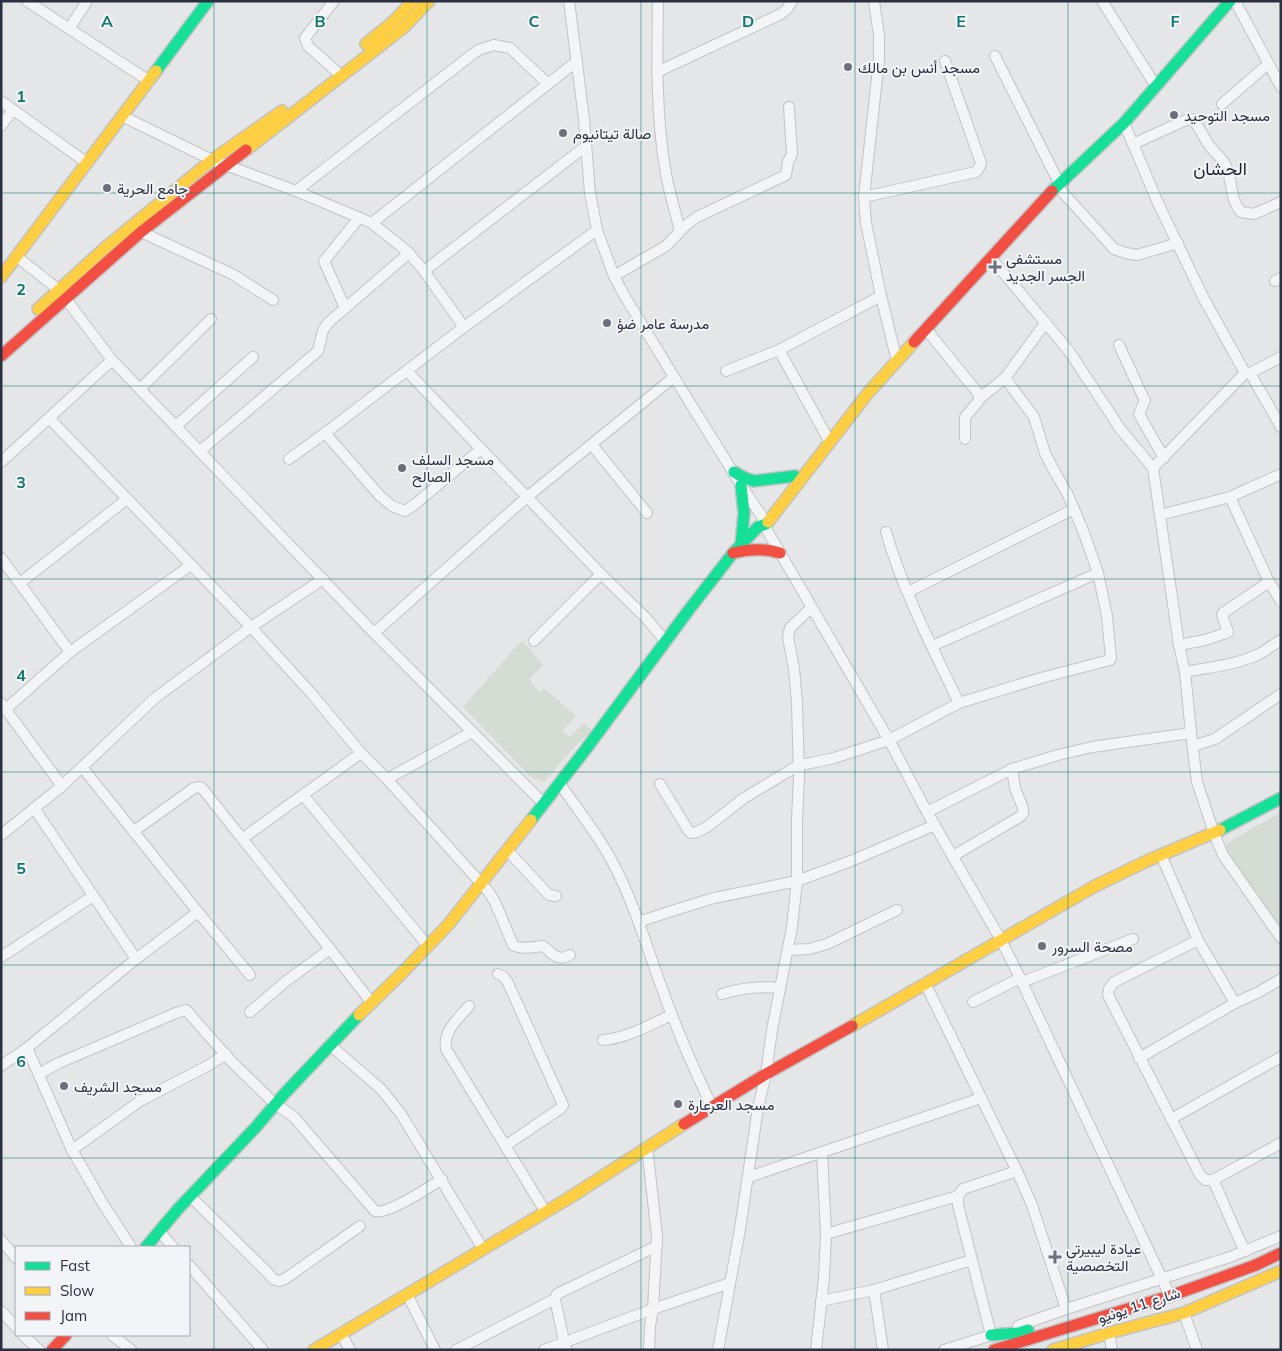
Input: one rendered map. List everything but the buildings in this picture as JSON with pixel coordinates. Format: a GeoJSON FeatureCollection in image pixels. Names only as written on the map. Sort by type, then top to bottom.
{"type":"FeatureCollection","features":[{"type":"Feature","properties":{"kind":"main road"},"geometry":{"type":"LineString","coordinates":[[1,277],[208,1]]}},
{"type":"Feature","properties":{"kind":"main road"},"geometry":{"type":"LineString","coordinates":[[78,280],[105,248],[212,160],[336,71],[394,21],[413,1]]}},
{"type":"Feature","properties":{"kind":"main road"},"geometry":{"type":"LineString","coordinates":[[1,342],[78,280],[404,28],[429,1]]}},
{"type":"Feature","properties":{"kind":"main road"},"geometry":{"type":"LineString","coordinates":[[762,522],[826,437],[896,357],[991,258],[1224,1]]}},
{"type":"Feature","properties":{"kind":"main road"},"geometry":{"type":"LineString","coordinates":[[147,1246],[190,1196],[256,1127],[351,1022],[448,925],[560,784],[688,611],[737,549],[762,522],[868,393],[1057,184],[1124,123],[1230,1]]}},
{"type":"Feature","properties":{"kind":"main road"},"geometry":{"type":"LineString","coordinates":[[1,356],[62,294]]}},
{"type":"Feature","properties":{"kind":"main road"},"geometry":{"type":"LineString","coordinates":[[734,472],[754,480],[795,476]]}},
{"type":"Feature","properties":{"kind":"main road"},"geometry":{"type":"LineString","coordinates":[[737,549],[744,513],[741,485]]}},
{"type":"Feature","properties":{"kind":"main road"},"geometry":{"type":"LineString","coordinates":[[737,549],[760,548],[780,553]]}},
{"type":"Feature","properties":{"kind":"main road"},"geometry":{"type":"LineString","coordinates":[[314,1350],[569,1198],[665,1135],[766,1074],[1094,886],[1214,833],[1281,798]]}},
{"type":"Feature","properties":{"kind":"main road","name":"شارع 11 يونيو"},"geometry":{"type":"LineString","coordinates":[[994,1350],[1170,1296],[1281,1254]]}},
{"type":"Feature","properties":{"kind":"main road","name":"شارع 11 يونيو"},"geometry":{"type":"LineString","coordinates":[[1053,1350],[1184,1313],[1281,1271]]}},
{"type":"Feature","properties":{"kind":"main road"},"geometry":{"type":"LineString","coordinates":[[991,1335],[1019,1332],[1042,1325],[1062,1329]]}},
{"type":"Feature","properties":{"kind":"main road"},"geometry":{"type":"LineString","coordinates":[[52,1350],[65,1336]]}},
{"type":"Feature","properties":{"kind":"street"},"geometry":{"type":"LineString","coordinates":[[27,1],[149,81]]}},
{"type":"Feature","properties":{"kind":"street"},"geometry":{"type":"LineString","coordinates":[[69,29],[87,1]]}},
{"type":"Feature","properties":{"kind":"street"},"geometry":{"type":"LineString","coordinates":[[334,1],[306,38],[308,46],[336,71]]}},
{"type":"Feature","properties":{"kind":"street"},"geometry":{"type":"LineString","coordinates":[[569,1],[577,60],[590,193],[597,230],[614,276],[674,377],[734,472],[889,740],[934,825],[1001,940],[1170,1296]]}},
{"type":"Feature","properties":{"kind":"street"},"geometry":{"type":"LineString","coordinates":[[657,72],[781,14],[788,9],[792,1]]}},
{"type":"Feature","properties":{"kind":"street"},"geometry":{"type":"LineString","coordinates":[[874,1],[880,36],[879,59],[864,196],[866,223],[896,357]]}},
{"type":"Feature","properties":{"kind":"street"},"geometry":{"type":"LineString","coordinates":[[1102,1],[1152,80]]}},
{"type":"Feature","properties":{"kind":"street"},"geometry":{"type":"LineString","coordinates":[[1235,1],[1281,88]]}},
{"type":"Feature","properties":{"kind":"street"},"geometry":{"type":"LineString","coordinates":[[658,2],[657,72],[659,112],[665,169],[680,231]]}},
{"type":"Feature","properties":{"kind":"street"},"geometry":{"type":"LineString","coordinates":[[296,191],[478,50],[494,45],[510,48],[548,84]]}},
{"type":"Feature","properties":{"kind":"street"},"geometry":{"type":"LineString","coordinates":[[995,56],[1057,184],[1114,249],[1137,255],[1178,243]]}},
{"type":"Feature","properties":{"kind":"street"},"geometry":{"type":"LineString","coordinates":[[372,223],[577,60]]}},
{"type":"Feature","properties":{"kind":"street"},"geometry":{"type":"LineString","coordinates":[[864,196],[976,172],[980,168],[981,163],[945,61]]}},
{"type":"Feature","properties":{"kind":"street"},"geometry":{"type":"LineString","coordinates":[[1222,104],[1268,64]]}},
{"type":"Feature","properties":{"kind":"street"},"geometry":{"type":"LineString","coordinates":[[1,101],[87,163]]}},
{"type":"Feature","properties":{"kind":"street"},"geometry":{"type":"LineString","coordinates":[[614,276],[666,246],[697,217],[786,175],[788,162],[792,154],[790,107]]}},
{"type":"Feature","properties":{"kind":"street"},"geometry":{"type":"LineString","coordinates":[[1,126],[13,110]]}},
{"type":"Feature","properties":{"kind":"street"},"geometry":{"type":"LineString","coordinates":[[122,116],[212,160],[296,191],[372,223],[409,254],[424,271],[464,327]]}},
{"type":"Feature","properties":{"kind":"street"},"geometry":{"type":"LineString","coordinates":[[1133,144],[1192,119],[1225,164],[1233,197],[1241,212],[1254,214],[1281,202]]}},
{"type":"Feature","properties":{"kind":"street"},"geometry":{"type":"LineString","coordinates":[[1124,123],[1158,203],[1204,299],[1281,427]]}},
{"type":"Feature","properties":{"kind":"street"},"geometry":{"type":"LineString","coordinates":[[424,271],[586,146]]}},
{"type":"Feature","properties":{"kind":"street"},"geometry":{"type":"LineString","coordinates":[[345,308],[324,261],[359,218]]}},
{"type":"Feature","properties":{"kind":"street"},"geometry":{"type":"LineString","coordinates":[[289,459],[325,434],[464,327],[597,230]]}},
{"type":"Feature","properties":{"kind":"street"},"geometry":{"type":"LineString","coordinates":[[141,232],[232,274],[273,300]]}},
{"type":"Feature","properties":{"kind":"street"},"geometry":{"type":"LineString","coordinates":[[200,451],[318,351],[323,330],[329,322],[409,254]]}},
{"type":"Feature","properties":{"kind":"street"},"geometry":{"type":"LineString","coordinates":[[16,256],[62,294],[112,360],[374,633],[544,804]]}},
{"type":"Feature","properties":{"kind":"street"},"geometry":{"type":"LineString","coordinates":[[991,258],[1070,351],[1121,430],[1153,468],[1179,645],[1185,672],[1197,782],[1223,855],[1281,938]]}},
{"type":"Feature","properties":{"kind":"street"},"geometry":{"type":"LineString","coordinates":[[726,371],[779,350],[881,296]]}},
{"type":"Feature","properties":{"kind":"street"},"geometry":{"type":"LineString","coordinates":[[140,389],[211,319]]}},
{"type":"Feature","properties":{"kind":"street"},"geometry":{"type":"LineString","coordinates":[[965,439],[965,417],[980,398],[1005,378],[1046,322]]}},
{"type":"Feature","properties":{"kind":"street"},"geometry":{"type":"LineString","coordinates":[[926,329],[980,398]]}},
{"type":"Feature","properties":{"kind":"street"},"geometry":{"type":"LineString","coordinates":[[1118,345],[1145,400],[1139,414],[1164,458]]}},
{"type":"Feature","properties":{"kind":"street"},"geometry":{"type":"LineString","coordinates":[[779,350],[826,437]]}},
{"type":"Feature","properties":{"kind":"street"},"geometry":{"type":"LineString","coordinates":[[176,426],[253,356]]}},
{"type":"Feature","properties":{"kind":"street"},"geometry":{"type":"LineString","coordinates":[[1153,468],[1248,373],[1281,357]]}},
{"type":"Feature","properties":{"kind":"street"},"geometry":{"type":"LineString","coordinates":[[1,462],[112,360]]}},
{"type":"Feature","properties":{"kind":"street"},"geometry":{"type":"LineString","coordinates":[[407,371],[480,449],[646,618],[666,642]]}},
{"type":"Feature","properties":{"kind":"street"},"geometry":{"type":"LineString","coordinates":[[374,633],[527,497],[674,377]]}},
{"type":"Feature","properties":{"kind":"street"},"geometry":{"type":"LineString","coordinates":[[660,784],[688,830],[697,832],[713,823],[744,798],[799,765],[834,758],[889,740],[959,703],[1041,678],[1110,660],[1107,616],[1098,573],[1084,534],[1068,495],[1045,453],[1034,417],[1005,378]]}},
{"type":"Feature","properties":{"kind":"street"},"geometry":{"type":"LineString","coordinates":[[49,418],[251,627],[311,693],[361,753],[387,779],[492,896],[514,946],[525,948],[543,946],[556,957],[563,958],[570,955]]}},
{"type":"Feature","properties":{"kind":"street"},"geometry":{"type":"LineString","coordinates":[[325,434],[380,496],[392,506],[404,511],[414,505],[480,449]]}},
{"type":"Feature","properties":{"kind":"street"},"geometry":{"type":"LineString","coordinates":[[592,444],[647,513]]}},
{"type":"Feature","properties":{"kind":"street"},"geometry":{"type":"LineString","coordinates":[[1160,515],[1230,497],[1281,474]]}},
{"type":"Feature","properties":{"kind":"street"},"geometry":{"type":"LineString","coordinates":[[1230,497],[1269,582],[1281,601]]}},
{"type":"Feature","properties":{"kind":"street"},"geometry":{"type":"LineString","coordinates":[[20,583],[127,499]]}},
{"type":"Feature","properties":{"kind":"street"},"geometry":{"type":"LineString","coordinates":[[908,592],[1074,509]]}},
{"type":"Feature","properties":{"kind":"street"},"geometry":{"type":"LineString","coordinates":[[886,532],[892,553],[908,592],[959,703]]}},
{"type":"Feature","properties":{"kind":"street"},"geometry":{"type":"LineString","coordinates":[[1,558],[70,652]]}},
{"type":"Feature","properties":{"kind":"street"},"geometry":{"type":"LineString","coordinates":[[62,786],[4,706],[70,652],[191,565]]}},
{"type":"Feature","properties":{"kind":"street"},"geometry":{"type":"LineString","coordinates":[[932,646],[1098,573]]}},
{"type":"Feature","properties":{"kind":"street"},"geometry":{"type":"LineString","coordinates":[[534,641],[601,574]]}},
{"type":"Feature","properties":{"kind":"street"},"geometry":{"type":"LineString","coordinates":[[1,835],[62,786],[155,698],[251,627],[323,579]]}},
{"type":"Feature","properties":{"kind":"street"},"geometry":{"type":"LineString","coordinates":[[1179,645],[1205,640],[1228,632],[1223,613],[1269,582]]}},
{"type":"Feature","properties":{"kind":"street"},"geometry":{"type":"LineString","coordinates":[[718,1350],[749,1177],[757,1116],[792,927],[797,881],[799,765],[797,702],[794,669],[788,637],[790,628],[812,608]]}},
{"type":"Feature","properties":{"kind":"street"},"geometry":{"type":"LineString","coordinates":[[1185,672],[1247,659],[1261,653],[1281,640]]}},
{"type":"Feature","properties":{"kind":"street"},"geometry":{"type":"LineString","coordinates":[[1193,746],[1216,739],[1281,694]]}},
{"type":"Feature","properties":{"kind":"street"},"geometry":{"type":"LineString","coordinates":[[387,779],[472,732]]}},
{"type":"Feature","properties":{"kind":"street"},"geometry":{"type":"LineString","coordinates":[[927,812],[1012,769],[1058,755],[1092,747],[1191,733]]}},
{"type":"Feature","properties":{"kind":"street"},"geometry":{"type":"LineString","coordinates":[[243,838],[361,753]]}},
{"type":"Feature","properties":{"kind":"street"},"geometry":{"type":"LineString","coordinates":[[82,767],[250,975]]}},
{"type":"Feature","properties":{"kind":"street"},"geometry":{"type":"LineString","coordinates":[[953,856],[1021,816],[1023,808],[1012,769]]}},
{"type":"Feature","properties":{"kind":"street"},"geometry":{"type":"LineString","coordinates":[[560,784],[607,852],[625,888],[687,1053],[712,1107]]}},
{"type":"Feature","properties":{"kind":"street"},"geometry":{"type":"LineString","coordinates":[[134,831],[194,788],[200,787],[206,791],[371,1002]]}},
{"type":"Feature","properties":{"kind":"street"},"geometry":{"type":"LineString","coordinates":[[303,795],[428,946]]}},
{"type":"Feature","properties":{"kind":"street"},"geometry":{"type":"LineString","coordinates":[[34,808],[136,959]]}},
{"type":"Feature","properties":{"kind":"street"},"geometry":{"type":"LineString","coordinates":[[638,922],[714,898],[797,881],[851,861],[934,825]]}},
{"type":"Feature","properties":{"kind":"street"},"geometry":{"type":"LineString","coordinates":[[507,850],[549,895],[556,896]]}},
{"type":"Feature","properties":{"kind":"street"},"geometry":{"type":"LineString","coordinates":[[1161,856],[1198,940],[1236,1003]]}},
{"type":"Feature","properties":{"kind":"street"},"geometry":{"type":"LineString","coordinates":[[1,957],[93,896]]}},
{"type":"Feature","properties":{"kind":"street"},"geometry":{"type":"LineString","coordinates":[[788,950],[809,949],[827,944],[896,910]]}},
{"type":"Feature","properties":{"kind":"street"},"geometry":{"type":"LineString","coordinates":[[1,1066],[27,1048],[136,959],[198,912]]}},
{"type":"Feature","properties":{"kind":"street"},"geometry":{"type":"LineString","coordinates":[[973,1002],[1021,980],[1133,939]]}},
{"type":"Feature","properties":{"kind":"street"},"geometry":{"type":"LineString","coordinates":[[1198,940],[1114,982],[1109,989],[1108,995],[1200,1175],[1205,1180],[1213,1180],[1281,1143]]}},
{"type":"Feature","properties":{"kind":"street"},"geometry":{"type":"LineString","coordinates":[[250,1012],[285,982],[330,949]]}},
{"type":"Feature","properties":{"kind":"street"},"geometry":{"type":"LineString","coordinates":[[498,974],[504,977],[508,983],[563,1105],[505,1146]]}},
{"type":"Feature","properties":{"kind":"street"},"geometry":{"type":"LineString","coordinates":[[1139,1058],[1281,979]]}},
{"type":"Feature","properties":{"kind":"street"},"geometry":{"type":"LineString","coordinates":[[925,983],[1032,1205],[1066,1309]]}},
{"type":"Feature","properties":{"kind":"street"},"geometry":{"type":"LineString","coordinates":[[722,994],[750,987],[780,988]]}},
{"type":"Feature","properties":{"kind":"street"},"geometry":{"type":"LineString","coordinates":[[469,1006],[449,1030],[446,1037],[446,1049],[545,1211]]}},
{"type":"Feature","properties":{"kind":"street"},"geometry":{"type":"LineString","coordinates":[[39,1074],[59,1063],[185,1010],[275,1104],[293,1116],[375,1211],[389,1210],[442,1179]]}},
{"type":"Feature","properties":{"kind":"street"},"geometry":{"type":"LineString","coordinates":[[603,1040],[627,1035],[672,1015]]}},
{"type":"Feature","properties":{"kind":"street"},"geometry":{"type":"LineString","coordinates":[[330,1045],[392,1101],[402,1114],[483,1249]]}},
{"type":"Feature","properties":{"kind":"street"},"geometry":{"type":"LineString","coordinates":[[27,1048],[72,1150],[130,1246]]}},
{"type":"Feature","properties":{"kind":"street"},"geometry":{"type":"LineString","coordinates":[[72,1150],[130,1108],[226,1054]]}},
{"type":"Feature","properties":{"kind":"street"},"geometry":{"type":"LineString","coordinates":[[1171,1119],[1281,1057]]}},
{"type":"Feature","properties":{"kind":"street"},"geometry":{"type":"LineString","coordinates":[[749,1177],[982,1098]]}},
{"type":"Feature","properties":{"kind":"street"},"geometry":{"type":"LineString","coordinates":[[647,1147],[657,1226],[650,1350]]}},
{"type":"Feature","properties":{"kind":"street"},"geometry":{"type":"LineString","coordinates":[[816,1350],[824,1278],[826,1234],[822,1152]]}},
{"type":"Feature","properties":{"kind":"street"},"geometry":{"type":"LineString","coordinates":[[991,1335],[958,1205],[958,1196],[963,1189],[1017,1171]]}},
{"type":"Feature","properties":{"kind":"street"},"geometry":{"type":"LineString","coordinates":[[1213,1180],[1245,1251]]}},
{"type":"Feature","properties":{"kind":"street"},"geometry":{"type":"LineString","coordinates":[[190,1196],[273,1278],[279,1281],[285,1279],[360,1226]]}},
{"type":"Feature","properties":{"kind":"street"},"geometry":{"type":"LineString","coordinates":[[826,1234],[958,1196]]}},
{"type":"Feature","properties":{"kind":"street"},"geometry":{"type":"LineString","coordinates":[[159,1231],[172,1246]]}},
{"type":"Feature","properties":{"kind":"street"},"geometry":{"type":"LineString","coordinates":[[944,1350],[1245,1251],[1281,1236]]}},
{"type":"Feature","properties":{"kind":"street"},"geometry":{"type":"LineString","coordinates":[[1,1240],[15,1257]]}},
{"type":"Feature","properties":{"kind":"street"},"geometry":{"type":"LineString","coordinates":[[456,1350],[555,1299],[557,1294],[656,1246]]}},
{"type":"Feature","properties":{"kind":"street"},"geometry":{"type":"LineString","coordinates":[[821,1301],[874,1290],[972,1260]]}},
{"type":"Feature","properties":{"kind":"street"},"geometry":{"type":"LineString","coordinates":[[190,1266],[263,1350]]}},
{"type":"Feature","properties":{"kind":"street"},"geometry":{"type":"LineString","coordinates":[[544,1350],[565,1346],[653,1308],[730,1283]]}},
{"type":"Feature","properties":{"kind":"street"},"geometry":{"type":"LineString","coordinates":[[874,1290],[883,1350]]}},
{"type":"Feature","properties":{"kind":"street"},"geometry":{"type":"LineString","coordinates":[[407,1294],[435,1350]]}},
{"type":"Feature","properties":{"kind":"street"},"geometry":{"type":"LineString","coordinates":[[555,1299],[565,1346]]}},
{"type":"Feature","properties":{"kind":"street"},"geometry":{"type":"LineString","coordinates":[[1,1311],[15,1326]]}},
{"type":"Feature","properties":{"kind":"street"},"geometry":{"type":"LineString","coordinates":[[1184,1313],[1197,1350]]}},
{"type":"Feature","properties":{"kind":"street"},"geometry":{"type":"LineString","coordinates":[[341,1333],[350,1350]]}},
{"type":"Feature","properties":{"kind":"street"},"geometry":{"type":"LineString","coordinates":[[1109,1333],[1109,1349]]}},
{"type":"Feature","properties":{"kind":"street"},"geometry":{"type":"LineString","coordinates":[[24,1336],[39,1350]]}},
{"type":"Feature","properties":{"kind":"street"},"geometry":{"type":"LineString","coordinates":[[113,1336],[131,1350]]}},
{"type":"Feature","properties":{"kind":"shaded area"},"geometry":{"type":"Polygon","coordinates":[[[523,641],[543,665],[529,679],[540,693],[544,688],[576,716],[562,731],[570,737],[584,723],[592,730],[544,782],[532,778],[463,707],[520,642],[523,641]]]}},
{"type":"Feature","properties":{"kind":"shaded area"},"geometry":{"type":"Polygon","coordinates":[[[1281,812],[1281,930],[1222,848],[1232,840],[1281,812]]]}},
{"type":"Feature","properties":{"kind":"traffic: fast"},"geometry":{"type":"LineString","coordinates":[[156,71],[208,1]]}},
{"type":"Feature","properties":{"kind":"traffic: fast"},"geometry":{"type":"LineString","coordinates":[[1052,191],[1124,123],[1230,1]]}},
{"type":"Feature","properties":{"kind":"traffic: fast"},"geometry":{"type":"LineString","coordinates":[[734,472],[754,481],[795,476]]}},
{"type":"Feature","properties":{"kind":"traffic: fast"},"geometry":{"type":"LineString","coordinates":[[741,485],[744,513],[741,544]]}},
{"type":"Feature","properties":{"kind":"traffic: fast"},"geometry":{"type":"LineString","coordinates":[[531,820],[733,553],[758,527],[768,522]]}},
{"type":"Feature","properties":{"kind":"traffic: fast"},"geometry":{"type":"LineString","coordinates":[[1220,830],[1281,798]]}},
{"type":"Feature","properties":{"kind":"traffic: fast"},"geometry":{"type":"LineString","coordinates":[[147,1246],[178,1209],[359,1015]]}},
{"type":"Feature","properties":{"kind":"traffic: fast"},"geometry":{"type":"LineString","coordinates":[[991,1335],[1019,1333],[1028,1330]]}},
{"type":"Feature","properties":{"kind":"traffic: slow"},"geometry":{"type":"LineString","coordinates":[[366,44],[394,21],[413,1]]}},
{"type":"Feature","properties":{"kind":"traffic: slow"},"geometry":{"type":"LineString","coordinates":[[246,150],[403,28],[429,1]]}},
{"type":"Feature","properties":{"kind":"traffic: slow"},"geometry":{"type":"LineString","coordinates":[[1,277],[156,71]]}},
{"type":"Feature","properties":{"kind":"traffic: slow"},"geometry":{"type":"LineString","coordinates":[[38,309],[105,248],[212,160],[282,111]]}},
{"type":"Feature","properties":{"kind":"traffic: slow"},"geometry":{"type":"LineString","coordinates":[[768,522],[868,393],[914,342]]}},
{"type":"Feature","properties":{"kind":"traffic: slow"},"geometry":{"type":"LineString","coordinates":[[359,1015],[448,925],[531,820]]}},
{"type":"Feature","properties":{"kind":"traffic: slow"},"geometry":{"type":"LineString","coordinates":[[852,1026],[1095,886],[1149,860],[1220,830]]}},
{"type":"Feature","properties":{"kind":"traffic: slow"},"geometry":{"type":"LineString","coordinates":[[314,1350],[569,1198],[684,1124]]}},
{"type":"Feature","properties":{"kind":"traffic: slow"},"geometry":{"type":"LineString","coordinates":[[1053,1350],[1184,1313],[1281,1271]]}},
{"type":"Feature","properties":{"kind":"traffic: jam"},"geometry":{"type":"LineString","coordinates":[[1,356],[141,232],[246,150]]}},
{"type":"Feature","properties":{"kind":"traffic: jam"},"geometry":{"type":"LineString","coordinates":[[914,342],[1052,191]]}},
{"type":"Feature","properties":{"kind":"traffic: jam"},"geometry":{"type":"LineString","coordinates":[[733,553],[756,550],[780,553]]}},
{"type":"Feature","properties":{"kind":"traffic: jam"},"geometry":{"type":"LineString","coordinates":[[684,1124],[766,1074],[852,1026]]}},
{"type":"Feature","properties":{"kind":"traffic: jam"},"geometry":{"type":"LineString","coordinates":[[994,1350],[1170,1296],[1256,1265],[1281,1253]]}},
{"type":"Feature","properties":{"kind":"traffic: jam"},"geometry":{"type":"LineString","coordinates":[[52,1350],[65,1336]]}},
{"type":"Feature","properties":{"kind":"place","name":"مسجد أنس بن مالك"},"geometry":{"type":"Point","coordinates":[848,67]}},
{"type":"Feature","properties":{"kind":"place","name":"مسجد التوحيد"},"geometry":{"type":"Point","coordinates":[1174,115]}},
{"type":"Feature","properties":{"kind":"place","name":"صالة تيتانيوم"},"geometry":{"type":"Point","coordinates":[563,133]}},
{"type":"Feature","properties":{"kind":"place","name":"جامع الحرية"},"geometry":{"type":"Point","coordinates":[107,188]}},
{"type":"Feature","properties":{"kind":"place","name":"مستشفى الجسر الجديد"},"geometry":{"type":"Point","coordinates":[995,267]}},
{"type":"Feature","properties":{"kind":"place","name":"مدرسة عامر ضؤ"},"geometry":{"type":"Point","coordinates":[607,323]}},
{"type":"Feature","properties":{"kind":"place","name":"مسجد السلف الصالح"},"geometry":{"type":"Point","coordinates":[402,468]}},
{"type":"Feature","properties":{"kind":"place","name":"مصحة السرور"},"geometry":{"type":"Point","coordinates":[1042,946]}},
{"type":"Feature","properties":{"kind":"place","name":"مسجد الشريف"},"geometry":{"type":"Point","coordinates":[64,1086]}},
{"type":"Feature","properties":{"kind":"place","name":"مسجد العرعارة"},"geometry":{"type":"Point","coordinates":[678,1104]}},
{"type":"Feature","properties":{"kind":"place","name":"عيادة ليبيرتي التخصصية"},"geometry":{"type":"Point","coordinates":[1055,1257]}},
{"type":"Feature","properties":{"kind":"district","name":"الحشان"},"geometry":{"type":"Point","coordinates":[1220,168]}}]}
